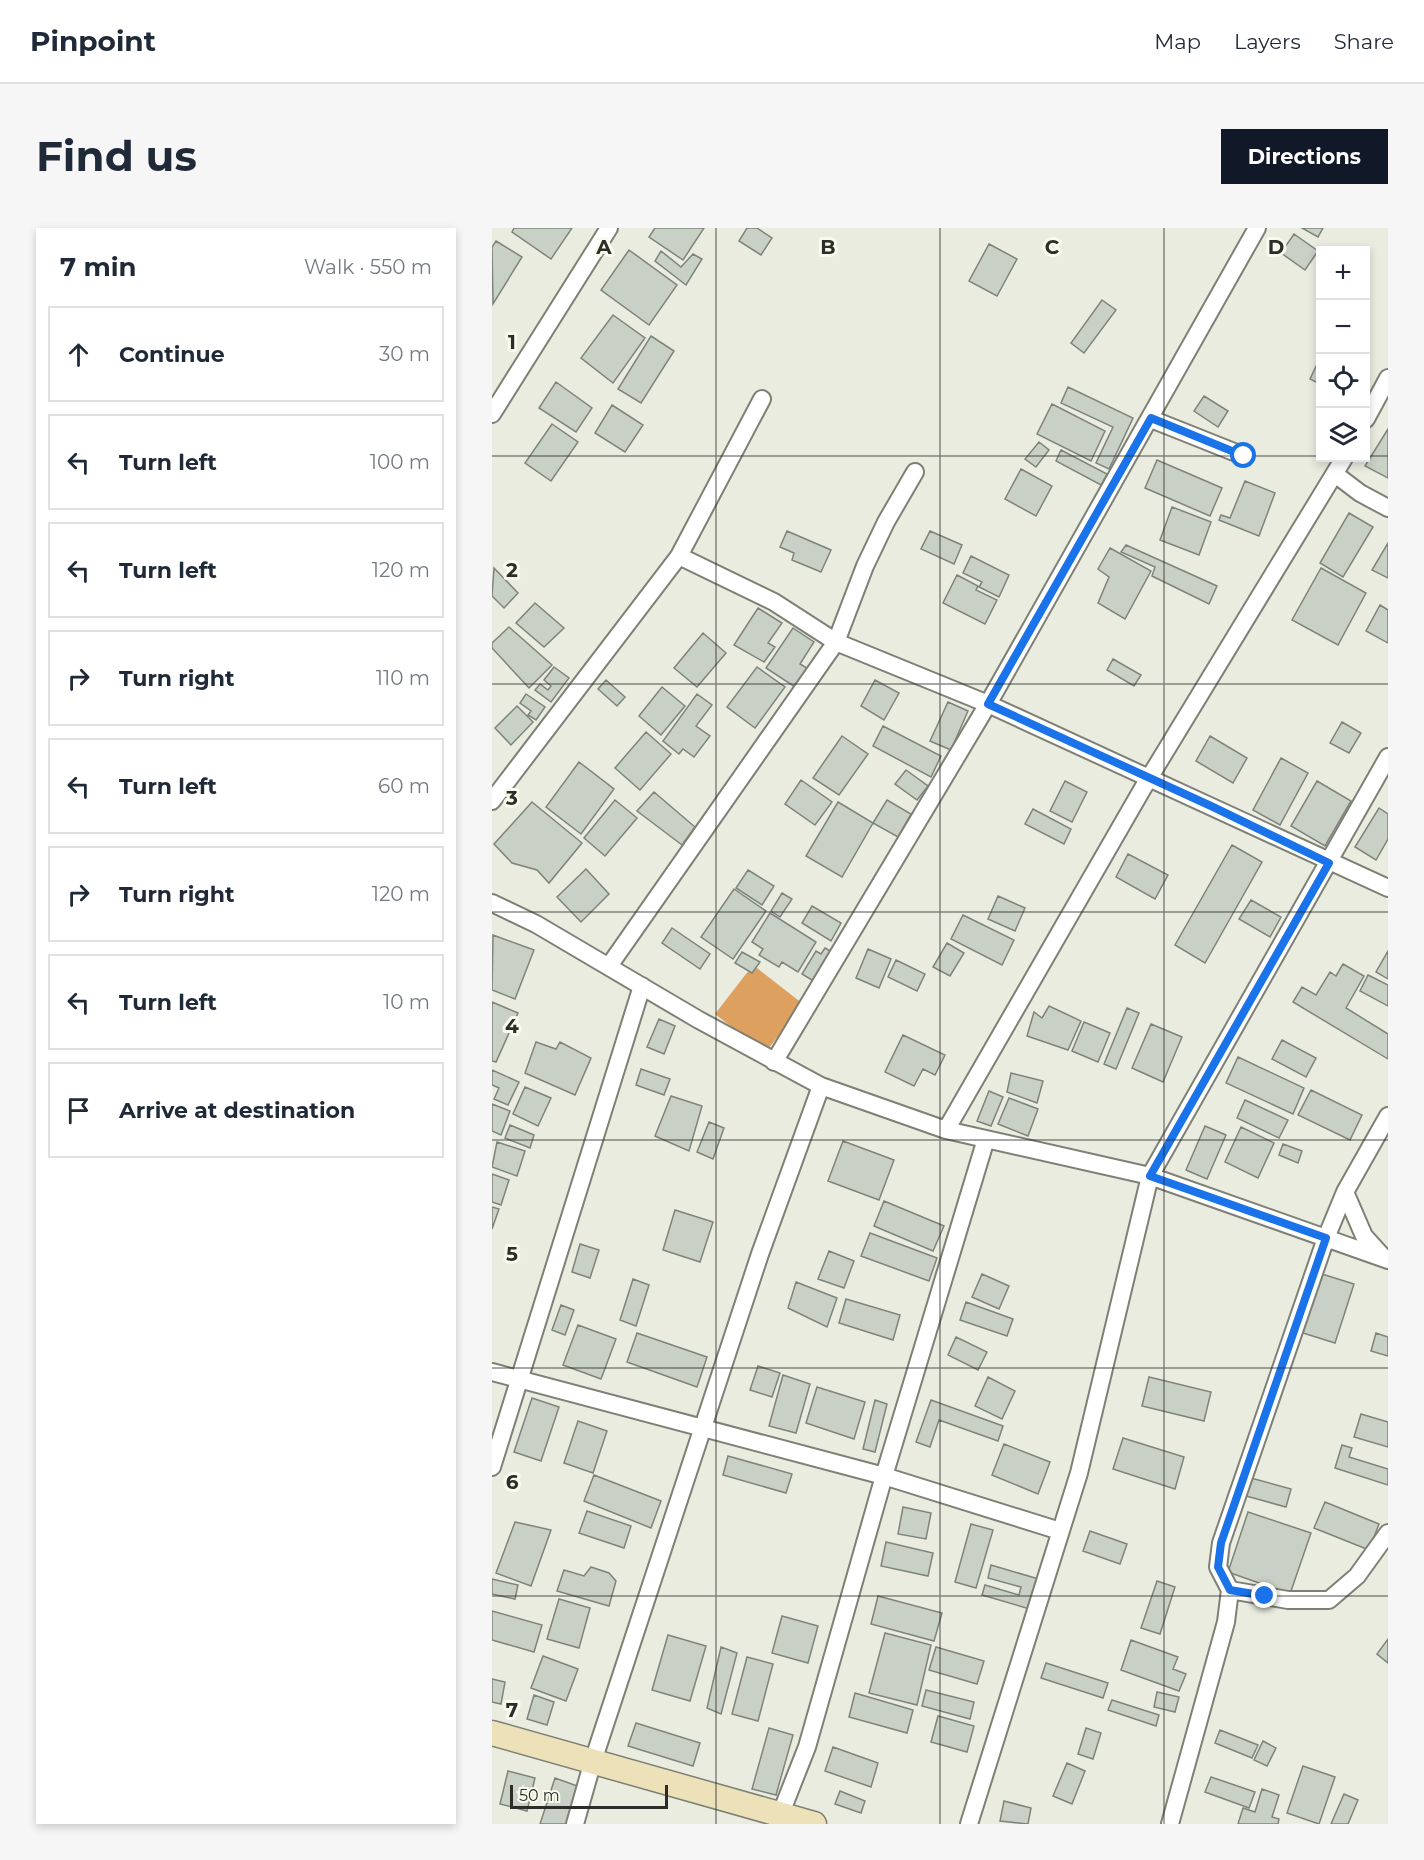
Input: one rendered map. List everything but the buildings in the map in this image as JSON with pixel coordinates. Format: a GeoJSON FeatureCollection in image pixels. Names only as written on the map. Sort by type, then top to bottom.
{"type":"FeatureCollection","features":[{"type":"Feature","properties":{"kind":"street"},"geometry":{"type":"LineString","coordinates":[[492,414],[609,228]]}},
{"type":"Feature","properties":{"kind":"street"},"geometry":{"type":"LineString","coordinates":[[774,1062],[988,704],[1257,228]]}},
{"type":"Feature","properties":{"kind":"street"},"geometry":{"type":"LineString","coordinates":[[1370,410],[1388,378]]}},
{"type":"Feature","properties":{"kind":"street"},"geometry":{"type":"LineString","coordinates":[[492,801],[679,556],[762,399]]}},
{"type":"Feature","properties":{"kind":"street"},"geometry":{"type":"LineString","coordinates":[[1151,418],[1244,456]]}},
{"type":"Feature","properties":{"kind":"street"},"geometry":{"type":"LineString","coordinates":[[946,1130],[1149,778],[1342,462]]}},
{"type":"Feature","properties":{"kind":"street"},"geometry":{"type":"LineString","coordinates":[[609,966],[836,642],[865,566],[886,522],[915,472]]}},
{"type":"Feature","properties":{"kind":"street"},"geometry":{"type":"LineString","coordinates":[[1335,474],[1360,493],[1388,508]]}},
{"type":"Feature","properties":{"kind":"street"},"geometry":{"type":"LineString","coordinates":[[679,556],[774,602],[836,642],[988,704],[1329,863],[1388,888]]}},
{"type":"Feature","properties":{"kind":"street"},"geometry":{"type":"LineString","coordinates":[[969,1824],[1079,1473],[1150,1176],[1388,757]]}},
{"type":"Feature","properties":{"kind":"street"},"geometry":{"type":"LineString","coordinates":[[492,903],[609,966],[774,1062],[820,1086],[946,1130],[1150,1176],[1387,1259]]}},
{"type":"Feature","properties":{"kind":"street"},"geometry":{"type":"LineString","coordinates":[[492,1467],[642,986]]}},
{"type":"Feature","properties":{"kind":"street"},"geometry":{"type":"LineString","coordinates":[[575,1824],[593,1761],[760,1254],[820,1086]]}},
{"type":"Feature","properties":{"kind":"street"},"geometry":{"type":"LineString","coordinates":[[1170,1824],[1226,1622],[1230,1590],[1218,1567],[1221,1543],[1326,1238],[1345,1192],[1388,1116]]}},
{"type":"Feature","properties":{"kind":"street"},"geometry":{"type":"LineString","coordinates":[[778,1819],[807,1747],[884,1476],[986,1139]]}},
{"type":"Feature","properties":{"kind":"street"},"geometry":{"type":"LineString","coordinates":[[1345,1192],[1364,1236],[1387,1259]]}},
{"type":"Feature","properties":{"kind":"street"},"geometry":{"type":"LineString","coordinates":[[492,1372],[884,1476],[1060,1530]]}},
{"type":"Feature","properties":{"kind":"street"},"geometry":{"type":"LineString","coordinates":[[1230,1590],[1288,1600],[1329,1600],[1358,1576],[1388,1533]]}},
{"type":"Feature","properties":{"kind":"street"},"geometry":{"type":"LineString","coordinates":[[492,1733],[593,1761],[778,1819],[814,1824]]}},
{"type":"Feature","properties":{"kind":"shaded area"},"geometry":{"type":"Polygon","coordinates":[[[753,965],[803,1004],[765,1053],[715,1014],[753,965]]]}},
{"type":"Feature","properties":{"kind":"route"},"geometry":{"type":"LineString","coordinates":[[1244,456],[1151,418],[988,704],[1329,863],[1150,1176],[1326,1238],[1221,1543],[1218,1567],[1230,1590],[1265,1596]]}}]}
